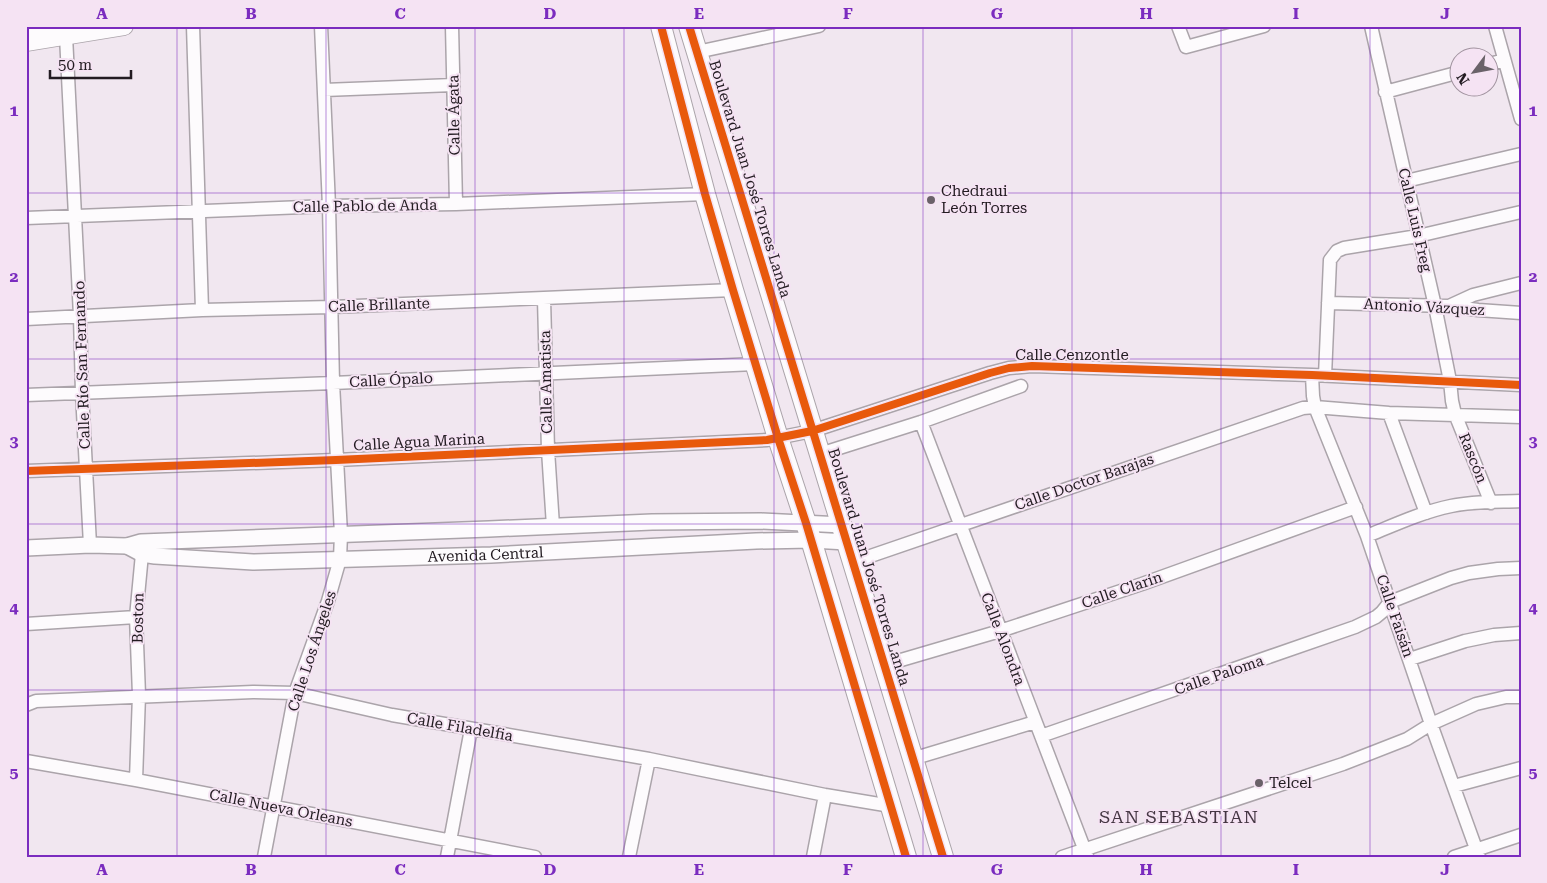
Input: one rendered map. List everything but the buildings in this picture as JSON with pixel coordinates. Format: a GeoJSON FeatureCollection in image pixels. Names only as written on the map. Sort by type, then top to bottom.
{"type":"FeatureCollection","features":[{"type":"Feature","properties":{"kind":"main road"},"geometry":{"type":"LineString","coordinates":[[26,28],[41,26]]}},
{"type":"Feature","properties":{"kind":"main road"},"geometry":{"type":"LineString","coordinates":[[26,42],[124,26]]}},
{"type":"Feature","properties":{"kind":"main road"},"geometry":{"type":"LineString","coordinates":[[661,26],[705,194],[733,290],[755,364],[783,437]]}},
{"type":"Feature","properties":{"kind":"main road","name":"Boulevard Juan José Torres Landa"},"geometry":{"type":"LineString","coordinates":[[689,26],[943,857]]}},
{"type":"Feature","properties":{"kind":"main road"},"geometry":{"type":"LineString","coordinates":[[740,313],[751,322],[755,330],[808,532],[906,857]]}},
{"type":"Feature","properties":{"kind":"street"},"geometry":{"type":"LineString","coordinates":[[193,26],[202,310]]}},
{"type":"Feature","properties":{"kind":"street","name":"Calle Los Ángeles"},"geometry":{"type":"LineString","coordinates":[[264,857],[295,693],[328,602],[340,559],[341,534],[336,460],[329,206],[321,26]]}},
{"type":"Feature","properties":{"kind":"street","name":"Calle Ágata"},"geometry":{"type":"LineString","coordinates":[[452,26],[456,204]]}},
{"type":"Feature","properties":{"kind":"street"},"geometry":{"type":"LineString","coordinates":[[697,52],[819,26]]}},
{"type":"Feature","properties":{"kind":"street"},"geometry":{"type":"LineString","coordinates":[[1178,26],[1186,47],[1264,26]]}},
{"type":"Feature","properties":{"kind":"street","name":"Calle Luis Freg"},"geometry":{"type":"LineString","coordinates":[[1371,26],[1435,306],[1452,396]]}},
{"type":"Feature","properties":{"kind":"street"},"geometry":{"type":"LineString","coordinates":[[1495,26],[1521,119]]}},
{"type":"Feature","properties":{"kind":"street","name":"Calle Río San Fernando"},"geometry":{"type":"LineString","coordinates":[[66,36],[90,545]]}},
{"type":"Feature","properties":{"kind":"street"},"geometry":{"type":"LineString","coordinates":[[1500,61],[1504,60]]}},
{"type":"Feature","properties":{"kind":"street"},"geometry":{"type":"LineString","coordinates":[[1386,92],[1450,75]]}},
{"type":"Feature","properties":{"kind":"street"},"geometry":{"type":"LineString","coordinates":[[324,90],[453,85]]}},
{"type":"Feature","properties":{"kind":"street"},"geometry":{"type":"LineString","coordinates":[[1406,181],[1521,154]]}},
{"type":"Feature","properties":{"kind":"street","name":"Calle Pablo de Anda"},"geometry":{"type":"LineString","coordinates":[[26,218],[198,210],[456,204],[705,194]]}},
{"type":"Feature","properties":{"kind":"street"},"geometry":{"type":"LineString","coordinates":[[1315,388],[1328,303],[1330,260],[1337,252],[1344,248],[1418,236],[1521,212]]}},
{"type":"Feature","properties":{"kind":"street"},"geometry":{"type":"LineString","coordinates":[[1449,306],[1474,295],[1521,283]]}},
{"type":"Feature","properties":{"kind":"street","name":"Calle Brillante"},"geometry":{"type":"LineString","coordinates":[[26,319],[202,310],[332,307],[733,290]]}},
{"type":"Feature","properties":{"kind":"street","name":"Calle Amatista"},"geometry":{"type":"LineString","coordinates":[[544,298],[548,450],[553,526]]}},
{"type":"Feature","properties":{"kind":"street","name":"Antonio Vázquez"},"geometry":{"type":"LineString","coordinates":[[1328,303],[1449,306],[1521,313]]}},
{"type":"Feature","properties":{"kind":"street","name":"Calle Ópalo"},"geometry":{"type":"LineString","coordinates":[[26,395],[755,364]]}},
{"type":"Feature","properties":{"kind":"street","name":"Calle Cenzontle"},"geometry":{"type":"LineString","coordinates":[[812,431],[990,373],[1020,367],[1032,366],[1315,388]]}},
{"type":"Feature","properties":{"kind":"street"},"geometry":{"type":"LineString","coordinates":[[1315,388],[1389,412],[1452,396],[1521,385]]}},
{"type":"Feature","properties":{"kind":"street","name":"Calle Cenzontle"},"geometry":{"type":"LineString","coordinates":[[820,454],[921,422],[1021,386]]}},
{"type":"Feature","properties":{"kind":"street"},"geometry":{"type":"LineString","coordinates":[[1315,388],[1452,396],[1521,417]]}},
{"type":"Feature","properties":{"kind":"street","name":"Calle Faisán"},"geometry":{"type":"LineString","coordinates":[[1315,388],[1431,724],[1478,853]]}},
{"type":"Feature","properties":{"kind":"street","name":"Calle Doctor Barajas"},"geometry":{"type":"LineString","coordinates":[[853,562],[1303,408],[1315,388]]}},
{"type":"Feature","properties":{"kind":"street","name":"Rascón"},"geometry":{"type":"LineString","coordinates":[[1452,396],[1491,503]]}},
{"type":"Feature","properties":{"kind":"street"},"geometry":{"type":"LineString","coordinates":[[1389,412],[1426,513]]}},
{"type":"Feature","properties":{"kind":"street","name":"Calle Alondra"},"geometry":{"type":"LineString","coordinates":[[921,422],[1086,853]]}},
{"type":"Feature","properties":{"kind":"street","name":"Calle Agua Marina"},"geometry":{"type":"LineString","coordinates":[[26,471],[548,450],[783,437],[812,431]]}},
{"type":"Feature","properties":{"kind":"street"},"geometry":{"type":"LineString","coordinates":[[1367,536],[1426,513],[1450,506],[1470,503],[1521,501]]}},
{"type":"Feature","properties":{"kind":"street","name":"Calle Clarín"},"geometry":{"type":"LineString","coordinates":[[884,665],[1000,631],[1142,584],[1356,507]]}},
{"type":"Feature","properties":{"kind":"street"},"geometry":{"type":"LineString","coordinates":[[761,521],[762,541]]}},
{"type":"Feature","properties":{"kind":"street","name":"Avenida Central"},"geometry":{"type":"LineString","coordinates":[[26,548],[90,545],[136,547],[253,538],[652,522],[761,521],[808,532],[844,534]]}},
{"type":"Feature","properties":{"kind":"street","name":"Avenida Central"},"geometry":{"type":"LineString","coordinates":[[136,547],[186,559],[254,562],[491,555],[762,541],[808,532]]}},
{"type":"Feature","properties":{"kind":"street"},"geometry":{"type":"LineString","coordinates":[[253,538],[254,562]]}},
{"type":"Feature","properties":{"kind":"street","name":"Boston"},"geometry":{"type":"LineString","coordinates":[[136,547],[139,695],[136,780]]}},
{"type":"Feature","properties":{"kind":"street"},"geometry":{"type":"LineString","coordinates":[[1390,602],[1450,578],[1478,572],[1521,568]]}},
{"type":"Feature","properties":{"kind":"street","name":"Calle Paloma"},"geometry":{"type":"LineString","coordinates":[[1041,736],[1355,627],[1376,617],[1390,602]]}},
{"type":"Feature","properties":{"kind":"street"},"geometry":{"type":"LineString","coordinates":[[26,624],[136,617]]}},
{"type":"Feature","properties":{"kind":"street"},"geometry":{"type":"LineString","coordinates":[[1410,659],[1464,641],[1494,635],[1521,633]]}},
{"type":"Feature","properties":{"kind":"street","name":"Calle Filadelfia"},"geometry":{"type":"LineString","coordinates":[[26,705],[36,701],[139,695],[253,692],[295,693],[392,715],[649,759],[825,795],[891,806]]}},
{"type":"Feature","properties":{"kind":"street"},"geometry":{"type":"LineString","coordinates":[[1062,857],[1086,853],[1343,764],[1407,739],[1431,724],[1476,704],[1506,697],[1521,697]]}},
{"type":"Feature","properties":{"kind":"street"},"geometry":{"type":"LineString","coordinates":[[912,759],[1035,722]]}},
{"type":"Feature","properties":{"kind":"street"},"geometry":{"type":"LineString","coordinates":[[447,857],[471,729]]}},
{"type":"Feature","properties":{"kind":"street"},"geometry":{"type":"LineString","coordinates":[[629,857],[649,759]]}},
{"type":"Feature","properties":{"kind":"street","name":"Calle Nueva Orleans"},"geometry":{"type":"LineString","coordinates":[[26,761],[136,780],[535,857]]}},
{"type":"Feature","properties":{"kind":"street"},"geometry":{"type":"LineString","coordinates":[[1454,786],[1521,768]]}},
{"type":"Feature","properties":{"kind":"street"},"geometry":{"type":"LineString","coordinates":[[813,857],[825,795]]}},
{"type":"Feature","properties":{"kind":"street"},"geometry":{"type":"LineString","coordinates":[[1454,857],[1478,853],[1521,835]]}},
{"type":"Feature","properties":{"kind":"cycle path"},"geometry":{"type":"LineString","coordinates":[[661,26],[705,194],[733,290],[806,523],[906,857]]}},
{"type":"Feature","properties":{"kind":"cycle path"},"geometry":{"type":"LineString","coordinates":[[689,26],[943,857]]}},
{"type":"Feature","properties":{"kind":"cycle path"},"geometry":{"type":"LineString","coordinates":[[26,471],[336,460],[767,440],[812,431],[990,373],[1009,368],[1032,366],[1312,375],[1521,385]]}},
{"type":"Feature","properties":{"kind":"place","name":"Chedraui León Torres"},"geometry":{"type":"Point","coordinates":[931,200]}},
{"type":"Feature","properties":{"kind":"place","name":"Telcel"},"geometry":{"type":"Point","coordinates":[1259,783]}},
{"type":"Feature","properties":{"kind":"district","name":"SAN SEBASTIAN"},"geometry":{"type":"Point","coordinates":[1179,817]}}]}
